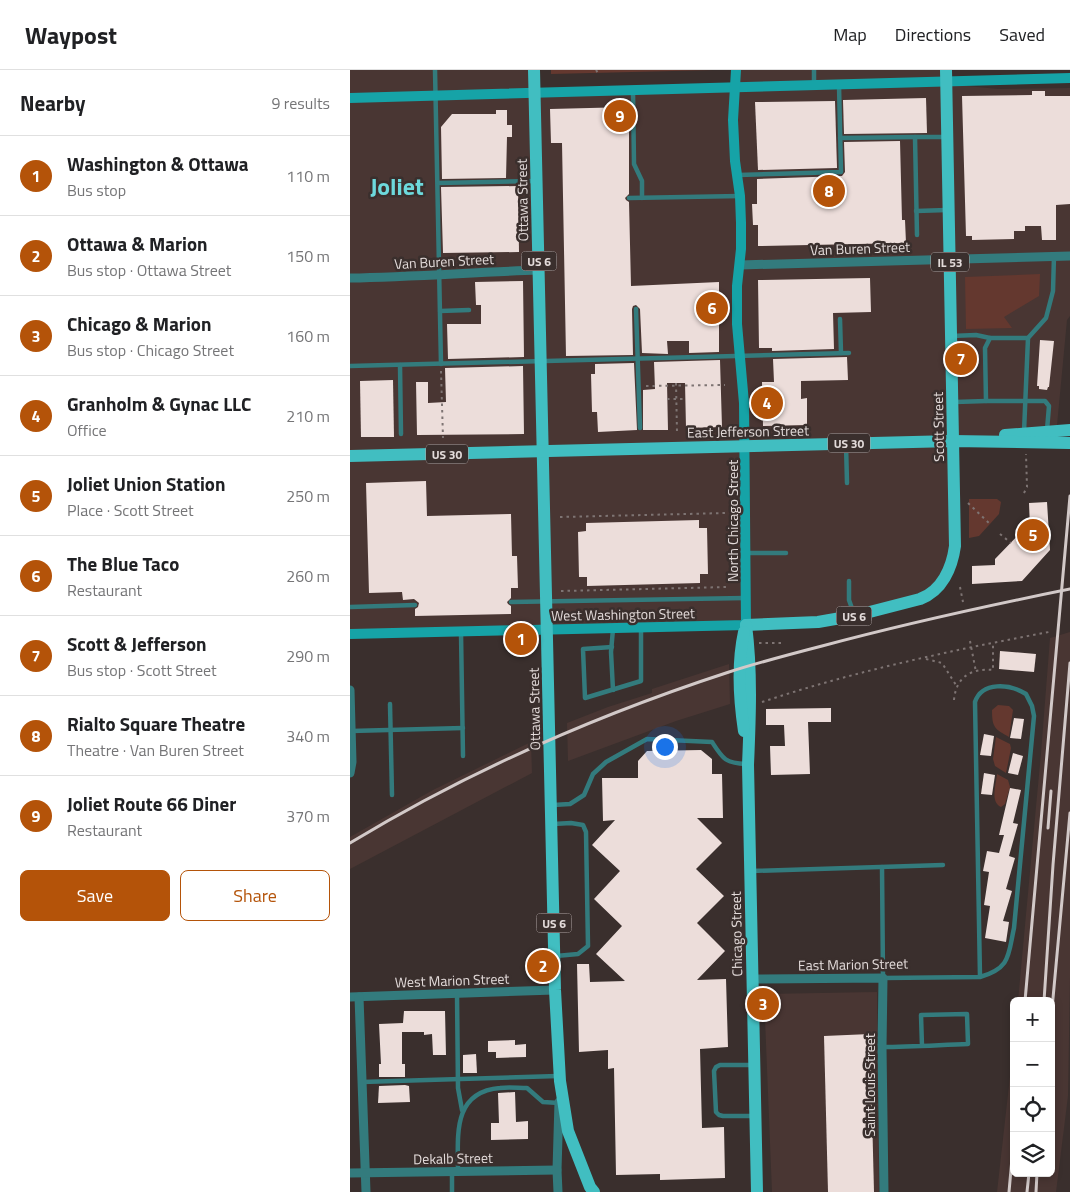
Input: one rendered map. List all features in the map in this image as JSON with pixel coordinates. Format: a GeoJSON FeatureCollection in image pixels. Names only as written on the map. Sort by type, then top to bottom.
{"type":"FeatureCollection","features":[{"type":"Feature","properties":{"kind":"main road","name":"Ottawa Street"},"geometry":{"type":"LineString","coordinates":[[534,70],[555,990],[560,1079],[568,1132],[590,1187],[594,1192]]}},
{"type":"Feature","properties":{"kind":"main road","name":"Scott Street"},"geometry":{"type":"LineString","coordinates":[[854,616],[926,597],[940,586],[953,561],[955,546],[946,76]]}},
{"type":"Feature","properties":{"kind":"main road","name":"East Jefferson Street"},"geometry":{"type":"LineString","coordinates":[[953,441],[1070,430]]}},
{"type":"Feature","properties":{"kind":"main road","name":"East Jefferson Street"},"geometry":{"type":"LineString","coordinates":[[543,451],[953,441],[1069,442]]}},
{"type":"Feature","properties":{"kind":"main road","name":"US 30"},"geometry":{"type":"LineString","coordinates":[[350,456],[543,451]]}},
{"type":"Feature","properties":{"kind":"main road","name":"US 6"},"geometry":{"type":"LineString","coordinates":[[746,624],[818,622],[854,616]]}},
{"type":"Feature","properties":{"kind":"main road","name":"Chicago Street"},"geometry":{"type":"LineString","coordinates":[[746,624],[739,654],[740,706],[748,764],[757,1192]]}},
{"type":"Feature","properties":{"kind":"street"},"geometry":{"type":"LineString","coordinates":[[736,70],[736,88]]}},
{"type":"Feature","properties":{"kind":"street"},"geometry":{"type":"LineString","coordinates":[[350,98],[814,86],[946,76],[1070,78]]}},
{"type":"Feature","properties":{"kind":"street","name":"North Chicago Street"},"geometry":{"type":"LineString","coordinates":[[736,88],[733,120],[734,161],[742,223],[737,301],[743,379],[745,446],[746,624]]}},
{"type":"Feature","properties":{"kind":"street","name":"Van Buren Street"},"geometry":{"type":"LineString","coordinates":[[740,265],[1070,256]]}},
{"type":"Feature","properties":{"kind":"street","name":"Van Buren Street"},"geometry":{"type":"LineString","coordinates":[[350,278],[440,276],[462,273],[539,270]]}},
{"type":"Feature","properties":{"kind":"street","name":"West Washington Street"},"geometry":{"type":"LineString","coordinates":[[350,634],[746,624]]}},
{"type":"Feature","properties":{"kind":"street"},"geometry":{"type":"LineString","coordinates":[[350,690],[352,762],[350,773]]}},
{"type":"Feature","properties":{"kind":"street","name":"East Marion Street"},"geometry":{"type":"LineString","coordinates":[[752,979],[883,978]]}},
{"type":"Feature","properties":{"kind":"street","name":"Saint Louis Street"},"geometry":{"type":"LineString","coordinates":[[883,978],[884,1192]]}},
{"type":"Feature","properties":{"kind":"street","name":"West Marion Street"},"geometry":{"type":"LineString","coordinates":[[355,997],[555,990]]}},
{"type":"Feature","properties":{"kind":"street"},"geometry":{"type":"LineString","coordinates":[[355,997],[362,1082],[366,1192]]}},
{"type":"Feature","properties":{"kind":"street"},"geometry":{"type":"LineString","coordinates":[[558,1192],[560,1079]]}},
{"type":"Feature","properties":{"kind":"street","name":"Dekalb Street"},"geometry":{"type":"LineString","coordinates":[[350,1173],[557,1170]]}},
{"type":"Feature","properties":{"kind":"lane"},"geometry":{"type":"LineString","coordinates":[[435,70],[441,364]]}},
{"type":"Feature","properties":{"kind":"lane"},"geometry":{"type":"LineString","coordinates":[[814,70],[814,86]]}},
{"type":"Feature","properties":{"kind":"lane"},"geometry":{"type":"LineString","coordinates":[[737,175],[841,172],[839,85]]}},
{"type":"Feature","properties":{"kind":"lane"},"geometry":{"type":"LineString","coordinates":[[633,90],[634,164],[642,181],[644,198]]}},
{"type":"Feature","properties":{"kind":"lane"},"geometry":{"type":"LineString","coordinates":[[840,138],[947,136]]}},
{"type":"Feature","properties":{"kind":"lane"},"geometry":{"type":"LineString","coordinates":[[915,137],[917,235]]}},
{"type":"Feature","properties":{"kind":"lane"},"geometry":{"type":"LineString","coordinates":[[438,184],[537,181]]}},
{"type":"Feature","properties":{"kind":"lane"},"geometry":{"type":"LineString","coordinates":[[629,198],[740,196]]}},
{"type":"Feature","properties":{"kind":"lane"},"geometry":{"type":"LineString","coordinates":[[916,211],[949,210]]}},
{"type":"Feature","properties":{"kind":"lane"},"geometry":{"type":"LineString","coordinates":[[1024,433],[1028,338],[1046,318],[1053,291],[1054,256]]}},
{"type":"Feature","properties":{"kind":"lane"},"geometry":{"type":"LineString","coordinates":[[636,309],[640,428]]}},
{"type":"Feature","properties":{"kind":"lane"},"geometry":{"type":"LineString","coordinates":[[440,311],[468,310]]}},
{"type":"Feature","properties":{"kind":"lane"},"geometry":{"type":"LineString","coordinates":[[840,319],[841,353]]}},
{"type":"Feature","properties":{"kind":"lane"},"geometry":{"type":"LineString","coordinates":[[951,336],[976,335],[990,338],[1028,338]]}},
{"type":"Feature","properties":{"kind":"lane"},"geometry":{"type":"LineString","coordinates":[[986,401],[985,348],[990,338]]}},
{"type":"Feature","properties":{"kind":"lane"},"geometry":{"type":"LineString","coordinates":[[350,366],[849,353]]}},
{"type":"Feature","properties":{"kind":"lane"},"geometry":{"type":"LineString","coordinates":[[400,365],[401,434]]}},
{"type":"Feature","properties":{"kind":"lane"},"geometry":{"type":"LineString","coordinates":[[952,402],[1045,401],[1049,406],[1047,431]]}},
{"type":"Feature","properties":{"kind":"lane"},"geometry":{"type":"LineString","coordinates":[[846,444],[847,483]]}},
{"type":"Feature","properties":{"kind":"lane"},"geometry":{"type":"LineString","coordinates":[[746,553],[786,552]]}},
{"type":"Feature","properties":{"kind":"lane"},"geometry":{"type":"LineString","coordinates":[[849,581],[849,600],[854,616]]}},
{"type":"Feature","properties":{"kind":"lane"},"geometry":{"type":"LineString","coordinates":[[511,602],[746,598]]}},
{"type":"Feature","properties":{"kind":"lane"},"geometry":{"type":"LineString","coordinates":[[350,607],[414,605]]}},
{"type":"Feature","properties":{"kind":"lane"},"geometry":{"type":"LineString","coordinates":[[612,647],[583,649],[585,698],[641,681],[641,627]]}},
{"type":"Feature","properties":{"kind":"lane"},"geometry":{"type":"LineString","coordinates":[[613,628],[613,690]]}},
{"type":"Feature","properties":{"kind":"lane"},"geometry":{"type":"LineString","coordinates":[[461,632],[463,756]]}},
{"type":"Feature","properties":{"kind":"lane"},"geometry":{"type":"LineString","coordinates":[[992,686],[1014,689],[1026,694],[1032,706],[1034,716],[1014,928],[1008,956],[1001,968],[995,973],[980,977],[975,702],[977,695],[982,690],[992,686]]}},
{"type":"Feature","properties":{"kind":"lane"},"geometry":{"type":"LineString","coordinates":[[390,704],[392,795]]}},
{"type":"Feature","properties":{"kind":"lane"},"geometry":{"type":"LineString","coordinates":[[351,732],[463,728]]}},
{"type":"Feature","properties":{"kind":"lane"},"geometry":{"type":"LineString","coordinates":[[551,805],[570,804],[584,795],[592,774],[606,762],[647,739],[712,742],[720,754],[730,763],[748,764]]}},
{"type":"Feature","properties":{"kind":"lane"},"geometry":{"type":"LineString","coordinates":[[552,824],[571,823],[583,825],[586,832],[588,946],[578,954],[554,956]]}},
{"type":"Feature","properties":{"kind":"lane"},"geometry":{"type":"LineString","coordinates":[[750,871],[943,865]]}},
{"type":"Feature","properties":{"kind":"lane"},"geometry":{"type":"LineString","coordinates":[[882,867],[883,978]]}},
{"type":"Feature","properties":{"kind":"lane","name":"East Marion Street"},"geometry":{"type":"LineString","coordinates":[[883,978],[980,977]]}},
{"type":"Feature","properties":{"kind":"lane"},"geometry":{"type":"LineString","coordinates":[[456,993],[458,1079],[463,1112]]}},
{"type":"Feature","properties":{"kind":"lane"},"geometry":{"type":"LineString","coordinates":[[882,1046],[922,1046],[968,1044],[967,1014],[921,1015],[922,1046]]}},
{"type":"Feature","properties":{"kind":"lane"},"geometry":{"type":"LineString","coordinates":[[754,1065],[720,1065],[714,1071],[716,1112],[723,1116],[755,1116]]}},
{"type":"Feature","properties":{"kind":"lane"},"geometry":{"type":"LineString","coordinates":[[362,1082],[458,1079],[560,1079]]}},
{"type":"Feature","properties":{"kind":"lane"},"geometry":{"type":"LineString","coordinates":[[452,1192],[460,1119],[465,1106],[472,1098],[500,1088],[527,1088],[543,1102],[559,1103]]}},
{"type":"Feature","properties":{"kind":"path"},"geometry":{"type":"LineString","coordinates":[[441,364],[442,438]]}},
{"type":"Feature","properties":{"kind":"path"},"geometry":{"type":"LineString","coordinates":[[638,387],[676,384],[725,385]]}},
{"type":"Feature","properties":{"kind":"path"},"geometry":{"type":"LineString","coordinates":[[676,384],[677,432]]}},
{"type":"Feature","properties":{"kind":"path"},"geometry":{"type":"LineString","coordinates":[[667,399],[685,399]]}},
{"type":"Feature","properties":{"kind":"path"},"geometry":{"type":"LineString","coordinates":[[1024,493],[1027,487],[1026,454]]}},
{"type":"Feature","properties":{"kind":"path"},"geometry":{"type":"LineString","coordinates":[[968,504],[989,523]]}},
{"type":"Feature","properties":{"kind":"path"},"geometry":{"type":"LineString","coordinates":[[560,517],[727,513]]}},
{"type":"Feature","properties":{"kind":"path"},"geometry":{"type":"LineString","coordinates":[[1000,534],[1011,543]]}},
{"type":"Feature","properties":{"kind":"path"},"geometry":{"type":"LineString","coordinates":[[561,591],[728,586]]}},
{"type":"Feature","properties":{"kind":"path"},"geometry":{"type":"LineString","coordinates":[[960,587],[963,602]]}},
{"type":"Feature","properties":{"kind":"path"},"geometry":{"type":"LineString","coordinates":[[761,703],[843,678],[923,658],[993,642],[1049,632]]}},
{"type":"Feature","properties":{"kind":"path"},"geometry":{"type":"LineString","coordinates":[[970,641],[976,672]]}},
{"type":"Feature","properties":{"kind":"path"},"geometry":{"type":"LineString","coordinates":[[954,700],[956,685],[965,675],[984,669],[993,670],[993,642]]}},
{"type":"Feature","properties":{"kind":"path"},"geometry":{"type":"LineString","coordinates":[[763,644],[784,643]]}},
{"type":"Feature","properties":{"kind":"path"},"geometry":{"type":"LineString","coordinates":[[923,658],[942,663],[956,685]]}},
{"type":"Feature","properties":{"kind":"shaded area"},"geometry":{"type":"Polygon","coordinates":[[[350,70],[533,70],[534,92],[350,97],[350,70]]]}},
{"type":"Feature","properties":{"kind":"shaded area"},"geometry":{"type":"Polygon","coordinates":[[[551,70],[714,70],[551,74],[551,70]]]}},
{"type":"Feature","properties":{"kind":"shaded area"},"geometry":{"type":"Polygon","coordinates":[[[737,70],[945,70],[945,81],[737,87],[737,70]]]}},
{"type":"Feature","properties":{"kind":"shaded area"},"geometry":{"type":"Polygon","coordinates":[[[947,84],[998,89],[1070,88],[1070,316],[1067,320],[1056,436],[350,454],[350,98],[947,84]]]}},
{"type":"Feature","properties":{"kind":"shaded area"},"geometry":{"type":"Polygon","coordinates":[[[1040,274],[1039,296],[1004,317],[1012,328],[966,329],[965,277],[1040,274]]]}},
{"type":"Feature","properties":{"kind":"shaded area"},"geometry":{"type":"Polygon","coordinates":[[[952,442],[952,561],[927,596],[819,620],[350,631],[350,457],[952,442]]]}},
{"type":"Feature","properties":{"kind":"shaded area"},"geometry":{"type":"Polygon","coordinates":[[[969,499],[997,499],[1001,502],[999,514],[979,536],[969,538],[969,499]]]}},
{"type":"Feature","properties":{"kind":"shaded area"},"geometry":{"type":"Polygon","coordinates":[[[1070,632],[1068,1096],[1056,1192],[997,1192],[1010,1077],[1010,1177],[1055,1177],[1055,997],[1018,997],[1050,638],[1070,632]]]}},
{"type":"Feature","properties":{"kind":"shaded area"},"geometry":{"type":"Polygon","coordinates":[[[729,664],[730,704],[676,721],[568,761],[567,723],[652,693],[652,689],[729,664]]]}},
{"type":"Feature","properties":{"kind":"shaded area"},"geometry":{"type":"Polygon","coordinates":[[[998,705],[1009,706],[1013,710],[1009,737],[995,727],[992,710],[998,705]]]}},
{"type":"Feature","properties":{"kind":"shaded area"},"geometry":{"type":"Polygon","coordinates":[[[996,737],[1010,744],[1011,748],[1006,773],[995,766],[993,759],[996,737]]]}},
{"type":"Feature","properties":{"kind":"shaded area"},"geometry":{"type":"Polygon","coordinates":[[[531,742],[532,773],[350,869],[350,837],[433,790],[531,742]]]}},
{"type":"Feature","properties":{"kind":"shaded area"},"geometry":{"type":"Polygon","coordinates":[[[997,774],[1008,780],[1010,787],[1005,804],[1001,807],[998,805],[995,797],[997,774]]]}},
{"type":"Feature","properties":{"kind":"shaded area"},"geometry":{"type":"Polygon","coordinates":[[[877,992],[879,1192],[772,1192],[764,994],[877,992]]]}},
{"type":"Feature","properties":{"kind":"building"},"geometry":{"type":"Polygon","coordinates":[[[1032,91],[1045,91],[1045,96],[1070,96],[1070,204],[1056,205],[1056,240],[1042,240],[1041,226],[1025,226],[1025,231],[1014,231],[1014,239],[972,240],[972,236],[966,236],[962,96],[1032,95],[1032,91]]]}},
{"type":"Feature","properties":{"kind":"building"},"geometry":{"type":"Polygon","coordinates":[[[926,98],[927,133],[844,134],[843,100],[926,98]]]}},
{"type":"Feature","properties":{"kind":"building"},"geometry":{"type":"Polygon","coordinates":[[[835,101],[837,168],[758,170],[755,102],[835,101]]]}},
{"type":"Feature","properties":{"kind":"building"},"geometry":{"type":"Polygon","coordinates":[[[629,107],[629,194],[625,198],[629,202],[631,286],[719,282],[719,352],[689,353],[689,341],[667,341],[668,354],[642,353],[640,309],[636,305],[632,309],[633,355],[566,356],[562,143],[551,143],[550,109],[629,107]]]}},
{"type":"Feature","properties":{"kind":"building"},"geometry":{"type":"Polygon","coordinates":[[[496,110],[507,110],[507,125],[512,125],[512,137],[507,137],[506,178],[442,179],[441,127],[452,114],[496,114],[496,110]]]}},
{"type":"Feature","properties":{"kind":"building"},"geometry":{"type":"Polygon","coordinates":[[[900,141],[902,220],[905,220],[906,243],[758,246],[758,225],[753,225],[752,204],[757,204],[757,179],[842,176],[845,172],[844,142],[900,141]]]}},
{"type":"Feature","properties":{"kind":"building"},"geometry":{"type":"Polygon","coordinates":[[[518,186],[519,252],[443,253],[441,187],[518,186]]]}},
{"type":"Feature","properties":{"kind":"building"},"geometry":{"type":"Polygon","coordinates":[[[870,278],[871,312],[833,313],[834,349],[772,351],[772,348],[759,348],[758,280],[870,278]]]}},
{"type":"Feature","properties":{"kind":"building"},"geometry":{"type":"Polygon","coordinates":[[[523,281],[524,357],[448,359],[447,324],[481,324],[481,305],[476,305],[475,282],[523,281]]]}},
{"type":"Feature","properties":{"kind":"building"},"geometry":{"type":"Polygon","coordinates":[[[1040,340],[1054,341],[1049,387],[1047,390],[1039,389],[1039,386],[1037,386],[1040,340]]]}},
{"type":"Feature","properties":{"kind":"building"},"geometry":{"type":"Polygon","coordinates":[[[847,357],[848,380],[801,381],[801,399],[807,398],[807,425],[763,426],[762,382],[774,382],[773,359],[847,357]]]}},
{"type":"Feature","properties":{"kind":"building"},"geometry":{"type":"Polygon","coordinates":[[[720,360],[722,427],[686,428],[685,383],[667,383],[668,430],[643,430],[643,390],[655,389],[654,362],[720,360]]]}},
{"type":"Feature","properties":{"kind":"building"},"geometry":{"type":"Polygon","coordinates":[[[634,363],[637,430],[598,432],[597,412],[592,412],[591,374],[595,374],[595,364],[634,363]]]}},
{"type":"Feature","properties":{"kind":"building"},"geometry":{"type":"Polygon","coordinates":[[[523,366],[524,434],[417,435],[416,382],[428,382],[428,403],[446,402],[445,368],[523,366]]]}},
{"type":"Feature","properties":{"kind":"building"},"geometry":{"type":"Polygon","coordinates":[[[393,380],[394,437],[361,437],[360,381],[393,380]]]}},
{"type":"Feature","properties":{"kind":"building"},"geometry":{"type":"Polygon","coordinates":[[[426,481],[427,516],[511,514],[512,556],[517,556],[518,588],[511,588],[511,598],[507,602],[511,606],[511,614],[415,616],[415,609],[419,603],[414,599],[403,600],[402,592],[369,593],[366,483],[426,481]]]}},
{"type":"Feature","properties":{"kind":"building"},"geometry":{"type":"Polygon","coordinates":[[[1047,502],[1050,550],[1022,581],[972,584],[972,566],[995,565],[995,559],[1025,528],[1030,528],[1029,503],[1047,502]]]}},
{"type":"Feature","properties":{"kind":"building"},"geometry":{"type":"Polygon","coordinates":[[[699,520],[699,528],[707,528],[708,574],[700,574],[700,583],[587,586],[587,577],[579,577],[578,532],[586,531],[586,523],[699,520]]]}},
{"type":"Feature","properties":{"kind":"building"},"geometry":{"type":"Polygon","coordinates":[[[1000,651],[1036,654],[1034,672],[999,669],[1000,651]]]}},
{"type":"Feature","properties":{"kind":"building"},"geometry":{"type":"Polygon","coordinates":[[[831,708],[831,722],[808,722],[810,774],[771,775],[770,746],[785,746],[784,725],[766,725],[766,709],[831,708]]]}},
{"type":"Feature","properties":{"kind":"building"},"geometry":{"type":"Polygon","coordinates":[[[1014,718],[1024,719],[1021,739],[1010,738],[1014,718]]]}},
{"type":"Feature","properties":{"kind":"building"},"geometry":{"type":"Polygon","coordinates":[[[984,734],[994,736],[991,756],[980,755],[984,734]]]}},
{"type":"Feature","properties":{"kind":"building"},"geometry":{"type":"Polygon","coordinates":[[[701,750],[712,759],[712,774],[722,774],[723,818],[697,818],[722,843],[696,869],[724,896],[697,923],[725,951],[697,980],[726,979],[728,1047],[700,1049],[702,1128],[724,1127],[725,1178],[660,1180],[660,1174],[616,1175],[614,1068],[608,1069],[608,1050],[579,1052],[577,964],[589,964],[590,982],[625,981],[596,954],[622,926],[594,899],[620,871],[592,845],[615,820],[603,821],[602,778],[638,778],[638,761],[647,751],[701,750]]]}},
{"type":"Feature","properties":{"kind":"building"},"geometry":{"type":"Polygon","coordinates":[[[1013,753],[1023,756],[1018,775],[1008,773],[1013,753]]]}},
{"type":"Feature","properties":{"kind":"building"},"geometry":{"type":"Polygon","coordinates":[[[984,773],[995,775],[992,795],[981,794],[984,773]]]}},
{"type":"Feature","properties":{"kind":"building"},"geometry":{"type":"Polygon","coordinates":[[[1010,788],[1021,790],[1013,823],[1018,824],[1009,856],[1015,858],[1006,889],[1012,891],[1003,921],[1009,922],[1006,942],[985,938],[990,906],[984,905],[989,872],[983,871],[987,851],[999,853],[1004,835],[999,835],[1010,788]]]}},
{"type":"Feature","properties":{"kind":"building"},"geometry":{"type":"Polygon","coordinates":[[[404,1011],[445,1011],[446,1055],[433,1055],[432,1034],[424,1035],[424,1032],[402,1032],[402,1064],[405,1064],[405,1077],[379,1077],[379,1064],[381,1064],[379,1024],[403,1023],[404,1011]]]}},
{"type":"Feature","properties":{"kind":"building"},"geometry":{"type":"Polygon","coordinates":[[[870,1034],[874,1192],[828,1192],[824,1036],[870,1034]]]}},
{"type":"Feature","properties":{"kind":"building"},"geometry":{"type":"Polygon","coordinates":[[[515,1040],[515,1045],[526,1044],[526,1057],[496,1058],[496,1052],[488,1052],[488,1041],[515,1040]]]}},
{"type":"Feature","properties":{"kind":"building"},"geometry":{"type":"Polygon","coordinates":[[[476,1054],[477,1073],[463,1073],[463,1055],[476,1054]]]}},
{"type":"Feature","properties":{"kind":"building"},"geometry":{"type":"Polygon","coordinates":[[[379,1086],[409,1086],[410,1102],[378,1103],[379,1086]]]}},
{"type":"Feature","properties":{"kind":"building"},"geometry":{"type":"Polygon","coordinates":[[[515,1092],[516,1122],[528,1121],[528,1139],[491,1140],[491,1123],[499,1123],[498,1093],[515,1092]]]}},
{"type":"Feature","properties":{"kind":"railway"},"geometry":{"type":"LineString","coordinates":[[1025,997],[1070,496]]}},
{"type":"Feature","properties":{"kind":"railway"},"geometry":{"type":"LineString","coordinates":[[350,843],[441,792],[487,769],[582,726],[680,689],[752,665],[853,638],[1070,589]]}},
{"type":"Feature","properties":{"kind":"railway"},"geometry":{"type":"LineString","coordinates":[[1044,997],[1070,663]]}},
{"type":"Feature","properties":{"kind":"railway"},"geometry":{"type":"LineString","coordinates":[[1048,828],[1051,791]]}},
{"type":"Feature","properties":{"kind":"railway"},"geometry":{"type":"LineString","coordinates":[[1053,997],[1070,813]]}},
{"type":"Feature","properties":{"kind":"railway"},"geometry":{"type":"LineString","coordinates":[[1009,1192],[1010,1177]]}},
{"type":"Feature","properties":{"kind":"railway"},"geometry":{"type":"LineString","coordinates":[[1027,1192],[1029,1177]]}},
{"type":"Feature","properties":{"kind":"railway"},"geometry":{"type":"LineString","coordinates":[[1036,1192],[1037,1177]]}},
{"type":"Feature","properties":{"kind":"place","name":"Joliet Route 66 Diner"},"geometry":{"type":"Point","coordinates":[620,116]}},
{"type":"Feature","properties":{"kind":"place","name":"Rialto Square Theatre"},"geometry":{"type":"Point","coordinates":[829,191]}},
{"type":"Feature","properties":{"kind":"place","name":"The Blue Taco"},"geometry":{"type":"Point","coordinates":[712,308]}},
{"type":"Feature","properties":{"kind":"place","name":"Scott & Jefferson"},"geometry":{"type":"Point","coordinates":[961,359]}},
{"type":"Feature","properties":{"kind":"place","name":"Granholm & Gynac LLC"},"geometry":{"type":"Point","coordinates":[767,403]}},
{"type":"Feature","properties":{"kind":"place","name":"Joliet Union Station"},"geometry":{"type":"Point","coordinates":[1033,535]}},
{"type":"Feature","properties":{"kind":"place","name":"Washington & Ottawa"},"geometry":{"type":"Point","coordinates":[521,639]}},
{"type":"Feature","properties":{"kind":"place","name":"Ottawa & Marion"},"geometry":{"type":"Point","coordinates":[543,966]}},
{"type":"Feature","properties":{"kind":"place","name":"Chicago & Marion"},"geometry":{"type":"Point","coordinates":[763,1004]}},
{"type":"Feature","properties":{"kind":"district","name":"Joliet"},"geometry":{"type":"Point","coordinates":[397,186]}}]}
